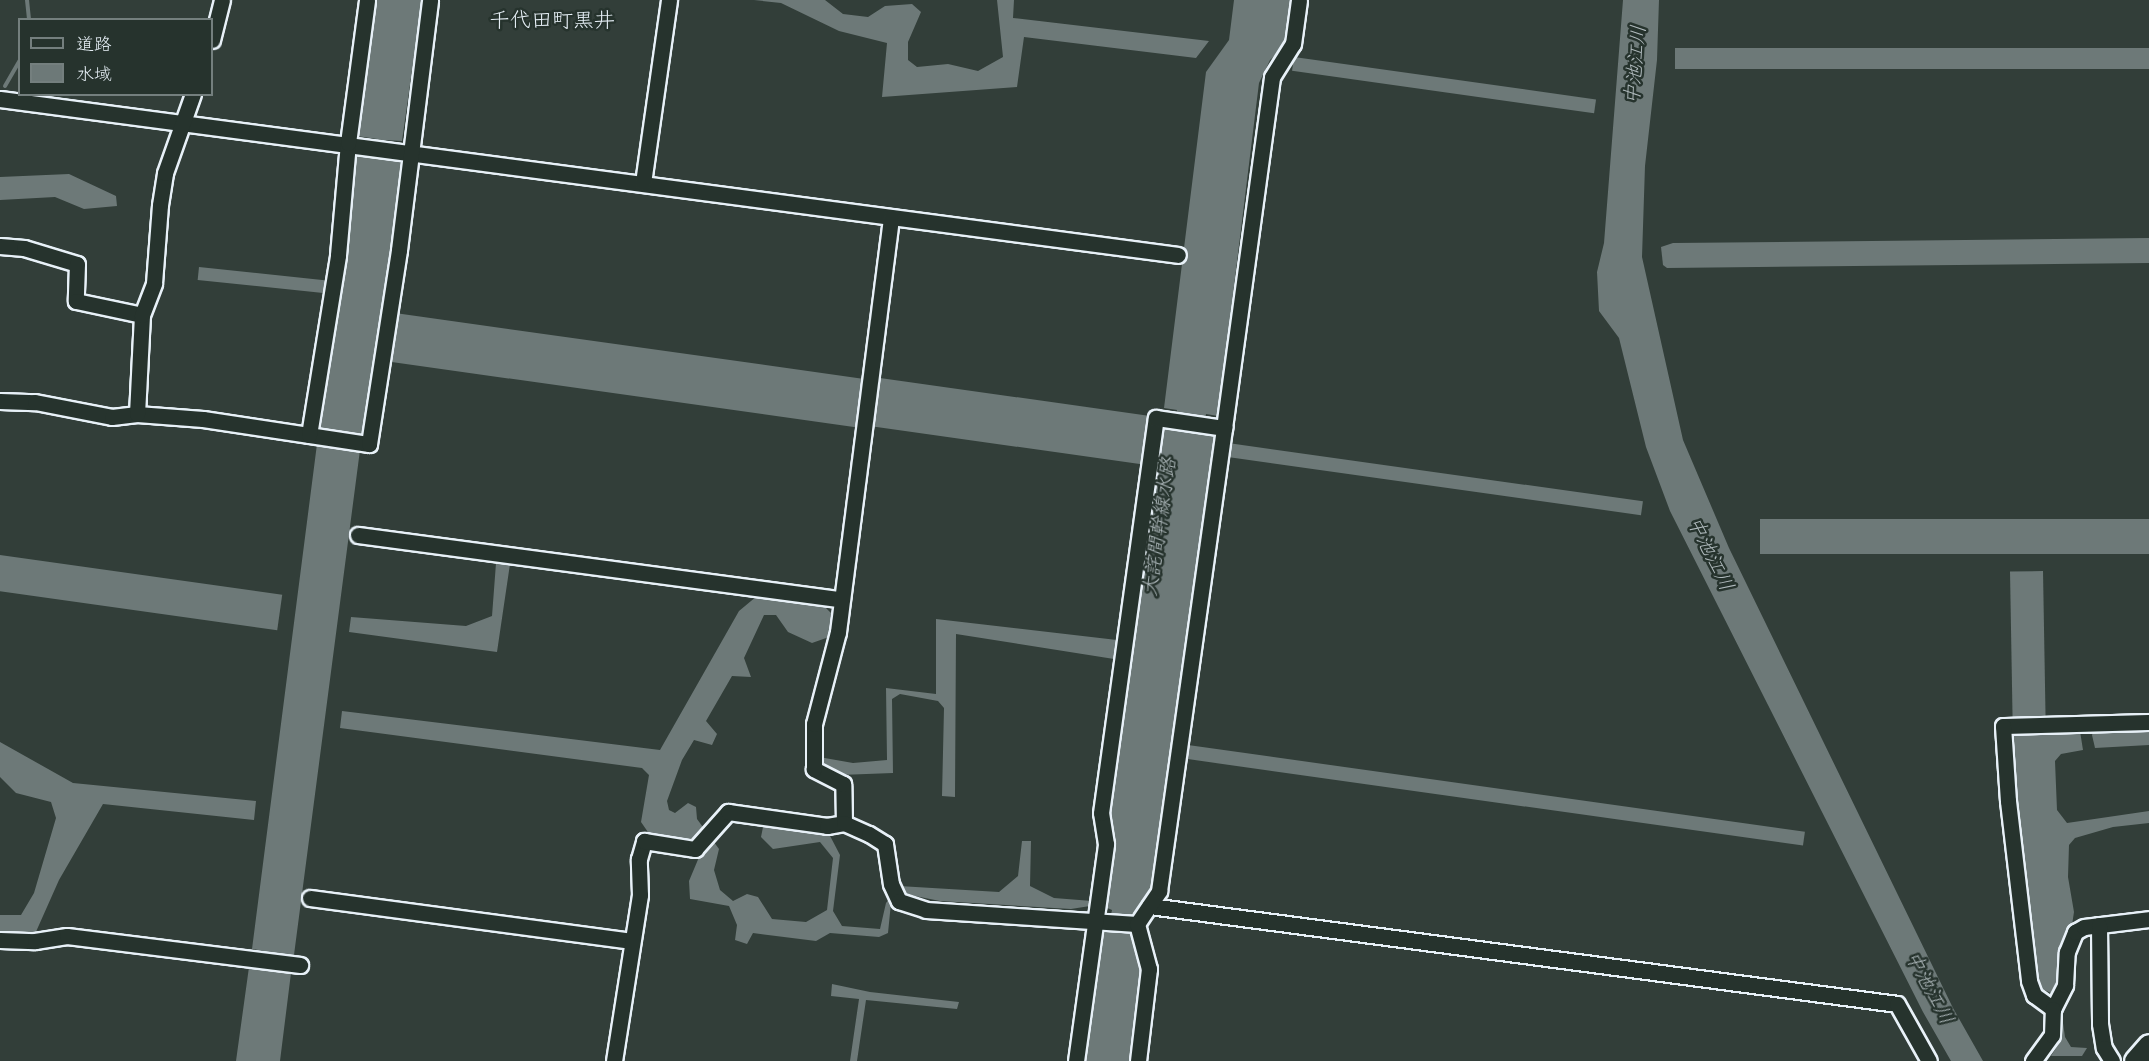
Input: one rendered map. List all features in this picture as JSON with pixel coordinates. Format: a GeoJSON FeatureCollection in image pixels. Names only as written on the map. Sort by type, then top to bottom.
{"type":"FeatureCollection","features":[{"type":"Feature","properties":{"kind":"highway"},"geometry":{"type":"LineString","coordinates":[[2135,1061],[2149,1045]]}},
{"type":"Feature","properties":{"kind":"street"},"geometry":{"type":"LineString","coordinates":[[213,36],[222,0]]}},
{"type":"Feature","properties":{"kind":"street"},"geometry":{"type":"LineString","coordinates":[[309,435],[338,255],[348,143],[367,0]]}},
{"type":"Feature","properties":{"kind":"street"},"geometry":{"type":"LineString","coordinates":[[0,401],[36,402],[112,417],[137,414],[203,419],[369,444],[384,335],[399,250],[408,152],[430,0]]}},
{"type":"Feature","properties":{"kind":"street"},"geometry":{"type":"LineString","coordinates":[[644,183],[669,0]]}},
{"type":"Feature","properties":{"kind":"street"},"geometry":{"type":"LineString","coordinates":[[1137,924],[1159,891],[1216,427],[1272,77],[1293,44],[1299,0]]}},
{"type":"Feature","properties":{"kind":"street"},"geometry":{"type":"LineString","coordinates":[[137,414],[142,315],[154,283],[165,173],[192,96]]}},
{"type":"Feature","properties":{"kind":"street"},"geometry":{"type":"LineString","coordinates":[[0,99],[184,121],[1178,255]]}},
{"type":"Feature","properties":{"kind":"street"},"geometry":{"type":"LineString","coordinates":[[844,822],[843,784],[814,769],[814,724],[838,632],[840,599],[891,217]]}},
{"type":"Feature","properties":{"kind":"street"},"geometry":{"type":"LineString","coordinates":[[0,246],[24,248],[77,264],[76,301],[142,315]]}},
{"type":"Feature","properties":{"kind":"street"},"geometry":{"type":"LineString","coordinates":[[1076,1061],[1101,919],[1106,844],[1101,813],[1156,418],[1216,427]]}},
{"type":"Feature","properties":{"kind":"street"},"geometry":{"type":"LineString","coordinates":[[358,535],[840,599]]}},
{"type":"Feature","properties":{"kind":"street"},"geometry":{"type":"LineString","coordinates":[[2053,1009],[2034,994],[2029,981],[2003,726],[2149,722]]}},
{"type":"Feature","properties":{"kind":"street"},"geometry":{"type":"LineString","coordinates":[[614,1061],[644,841],[695,849],[728,812],[735,810],[827,826],[844,822],[885,844],[891,884],[899,901],[926,910],[1101,919],[1137,924]]}},
{"type":"Feature","properties":{"kind":"street"},"geometry":{"type":"LineString","coordinates":[[310,898],[632,941]]}},
{"type":"Feature","properties":{"kind":"street"},"geometry":{"type":"LineString","coordinates":[[1150,906],[1897,1004],[1929,1061]]}},
{"type":"Feature","properties":{"kind":"street"},"geometry":{"type":"LineString","coordinates":[[2033,1061],[2052,1035],[2053,1009],[2065,985],[2067,952],[2075,932],[2099,925],[2149,919]]}},
{"type":"Feature","properties":{"kind":"street"},"geometry":{"type":"LineString","coordinates":[[1137,924],[1149,969],[1138,1061]]}},
{"type":"Feature","properties":{"kind":"street"},"geometry":{"type":"LineString","coordinates":[[2099,925],[2100,1024],[2104,1048],[2112,1061]]}},
{"type":"Feature","properties":{"kind":"street"},"geometry":{"type":"LineString","coordinates":[[0,940],[35,941],[67,936],[300,965]]}},
{"type":"Feature","properties":{"kind":"water"},"geometry":{"type":"Polygon","coordinates":[[[376,0],[422,0],[402,141],[384,140],[383,156],[401,158],[392,255],[364,429],[359,435],[345,433],[342,447],[360,450],[294,955],[276,953],[274,970],[291,973],[280,1061],[236,1061],[249,967],[266,969],[269,952],[252,949],[317,444],[334,446],[336,432],[319,428],[347,249],[357,153],[375,155],[377,139],[357,136],[376,0]]]}},
{"type":"Feature","properties":{"kind":"water"},"geometry":{"type":"Polygon","coordinates":[[[754,0],[825,0],[843,14],[868,17],[885,6],[912,4],[921,12],[908,42],[908,60],[917,67],[948,64],[978,71],[1003,57],[997,0],[1014,0],[1013,18],[1209,41],[1196,58],[1024,37],[1017,87],[882,97],[887,43],[839,31],[781,3],[754,0]]]}},
{"type":"Feature","properties":{"kind":"water","name":"大詫間幹線水路"},"geometry":{"type":"Polygon","coordinates":[[[1234,0],[1291,0],[1283,48],[1270,60],[1259,83],[1218,416],[1206,414],[1203,434],[1215,436],[1156,885],[1139,914],[1132,913],[1130,930],[1133,931],[1142,968],[1129,1061],[1086,1061],[1102,928],[1108,928],[1112,910],[1105,907],[1114,840],[1108,817],[1164,429],[1174,430],[1177,410],[1164,408],[1206,72],[1229,40],[1234,0]]]}},
{"type":"Feature","properties":{"kind":"water","name":"中池江川"},"geometry":{"type":"Polygon","coordinates":[[[1623,0],[1659,0],[1657,60],[1645,166],[1642,257],[1683,440],[1729,548],[1953,1008],[1983,1061],[1951,1061],[1923,1012],[1670,511],[1646,447],[1619,338],[1599,311],[1597,272],[1604,243],[1623,0]]]}},
{"type":"Feature","properties":{"kind":"water"},"geometry":{"type":"Polygon","coordinates":[[[1675,48],[2149,48],[2149,69],[1675,69],[1675,48]]]}},
{"type":"Feature","properties":{"kind":"water"},"geometry":{"type":"Polygon","coordinates":[[[1294,57],[1596,99],[1594,113],[1292,71],[1294,57]]]}},
{"type":"Feature","properties":{"kind":"water"},"geometry":{"type":"Polygon","coordinates":[[[69,174],[116,196],[117,206],[84,209],[55,197],[0,200],[0,177],[69,174]]]}},
{"type":"Feature","properties":{"kind":"water"},"geometry":{"type":"Polygon","coordinates":[[[2149,238],[2149,263],[1667,268],[1663,265],[1661,247],[1673,243],[2149,238]]]}},
{"type":"Feature","properties":{"kind":"water"},"geometry":{"type":"Polygon","coordinates":[[[199,267],[329,281],[328,294],[198,280],[199,267]]]}},
{"type":"Feature","properties":{"kind":"water"},"geometry":{"type":"Polygon","coordinates":[[[395,313],[862,379],[856,427],[388,362],[395,313]]]}},
{"type":"Feature","properties":{"kind":"water"},"geometry":{"type":"Polygon","coordinates":[[[880,378],[1148,416],[1142,464],[873,427],[880,378]]]}},
{"type":"Feature","properties":{"kind":"water"},"geometry":{"type":"Polygon","coordinates":[[[1228,443],[1643,501],[1641,515],[1226,457],[1228,443]]]}},
{"type":"Feature","properties":{"kind":"water"},"geometry":{"type":"Polygon","coordinates":[[[1760,519],[2149,519],[2149,554],[1760,554],[1760,519]]]}},
{"type":"Feature","properties":{"kind":"water"},"geometry":{"type":"Polygon","coordinates":[[[0,555],[282,595],[277,630],[0,591],[0,555]]]}},
{"type":"Feature","properties":{"kind":"water"},"geometry":{"type":"Polygon","coordinates":[[[496,563],[510,564],[497,652],[349,632],[351,617],[466,626],[492,616],[496,563]]]}},
{"type":"Feature","properties":{"kind":"water"},"geometry":{"type":"Polygon","coordinates":[[[2043,571],[2046,717],[2013,718],[2010,572],[2043,571]]]}},
{"type":"Feature","properties":{"kind":"water"},"geometry":{"type":"Polygon","coordinates":[[[757,596],[821,603],[832,614],[829,637],[812,643],[788,632],[776,615],[764,615],[744,658],[751,677],[732,676],[706,721],[717,734],[712,745],[694,740],[682,760],[667,801],[669,810],[675,813],[688,803],[696,807],[697,819],[719,849],[714,870],[720,890],[733,901],[747,894],[758,897],[772,919],[806,922],[827,910],[833,858],[820,842],[773,849],[761,837],[764,822],[828,832],[840,855],[833,911],[842,926],[880,929],[886,903],[899,886],[999,892],[1018,876],[1022,841],[1031,841],[1030,886],[1054,898],[1092,901],[1090,906],[1071,909],[940,901],[900,893],[891,903],[888,933],[879,937],[830,933],[816,941],[753,933],[747,944],[735,940],[737,925],[729,906],[690,899],[689,881],[702,850],[650,835],[641,822],[649,775],[642,768],[340,728],[342,711],[660,750],[739,611],[757,596]]]}},
{"type":"Feature","properties":{"kind":"water"},"geometry":{"type":"Polygon","coordinates":[[[936,619],[1117,640],[1114,659],[956,634],[955,797],[942,796],[944,708],[938,701],[900,694],[892,699],[893,773],[840,775],[820,766],[819,757],[853,763],[887,760],[886,688],[936,694],[936,619]]]}},
{"type":"Feature","properties":{"kind":"water"},"geometry":{"type":"Polygon","coordinates":[[[2149,729],[2149,745],[2095,748],[2092,735],[2094,730],[2149,729]]]}},
{"type":"Feature","properties":{"kind":"water"},"geometry":{"type":"Polygon","coordinates":[[[2080,731],[2083,750],[2061,754],[2055,761],[2057,810],[2067,823],[2149,811],[2149,823],[2113,827],[2075,838],[2069,845],[2068,877],[2074,912],[2072,925],[2063,943],[2055,995],[2036,986],[2010,733],[2080,731]]]}},
{"type":"Feature","properties":{"kind":"water"},"geometry":{"type":"Polygon","coordinates":[[[0,742],[73,783],[256,801],[254,820],[103,804],[59,880],[35,934],[0,932],[0,915],[21,915],[34,893],[56,818],[51,802],[16,793],[0,777],[0,742]]]}},
{"type":"Feature","properties":{"kind":"water"},"geometry":{"type":"Polygon","coordinates":[[[1188,745],[1805,832],[1803,846],[1186,759],[1188,745]]]}},
{"type":"Feature","properties":{"kind":"water"},"geometry":{"type":"Polygon","coordinates":[[[832,984],[870,992],[959,1002],[957,1009],[866,1000],[857,1061],[850,1061],[859,999],[831,996],[832,984]]]}},
{"type":"Feature","properties":{"kind":"water"},"geometry":{"type":"Polygon","coordinates":[[[2061,1009],[2065,1037],[2071,1047],[2087,1048],[2082,1056],[2051,1056],[2058,1045],[2057,1016],[2061,1009]]]}},
{"type":"Feature","properties":{"kind":"waterway"},"geometry":{"type":"LineString","coordinates":[[27,0],[29,18]]}},
{"type":"Feature","properties":{"kind":"waterway"},"geometry":{"type":"LineString","coordinates":[[5,86],[18,63]]}},
{"type":"Feature","properties":{"kind":"district","name":"千代田町黒井"},"geometry":{"type":"Point","coordinates":[552,21]}}]}
